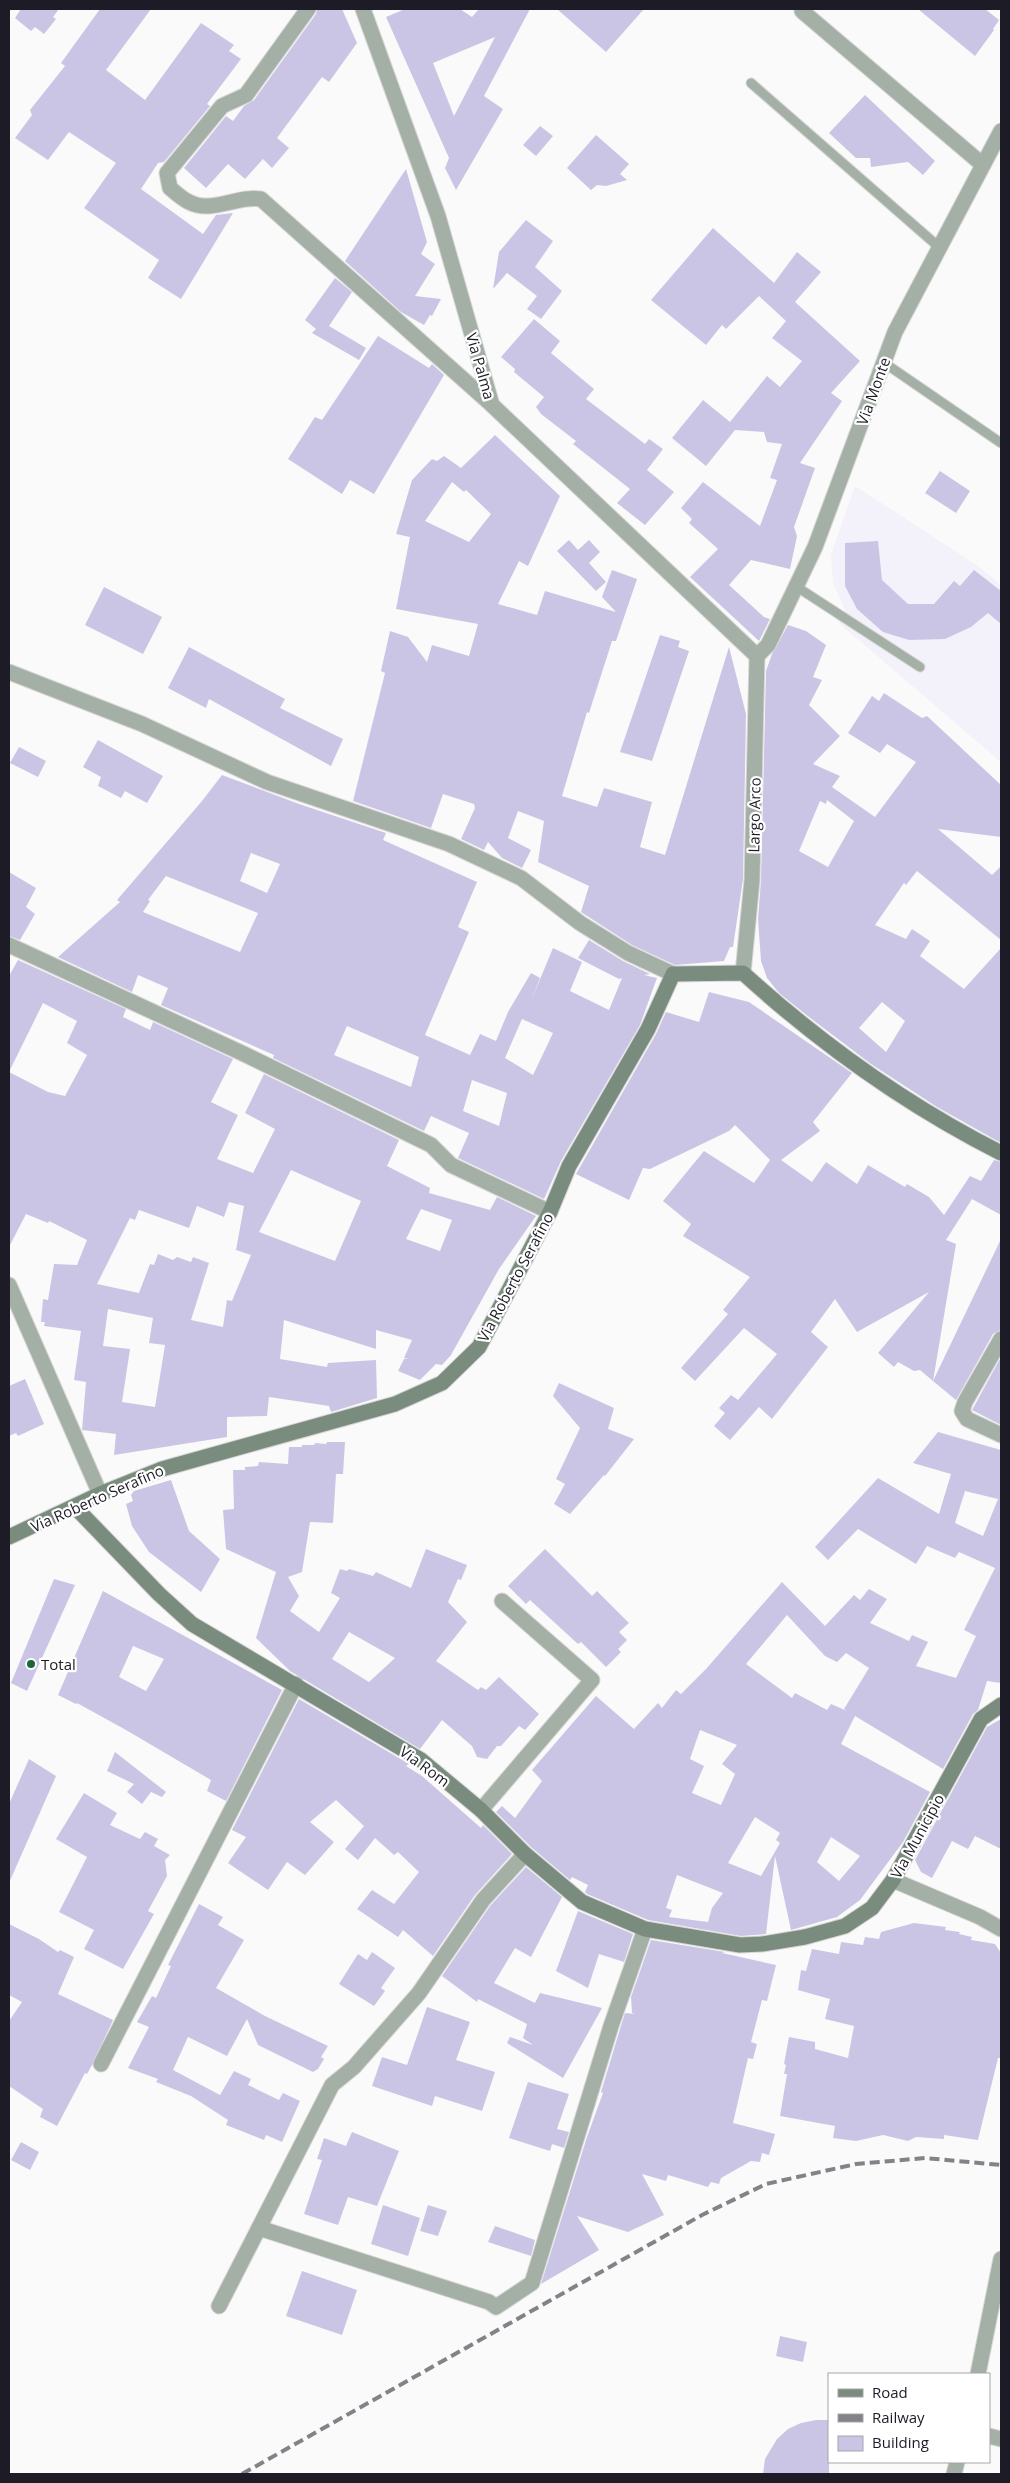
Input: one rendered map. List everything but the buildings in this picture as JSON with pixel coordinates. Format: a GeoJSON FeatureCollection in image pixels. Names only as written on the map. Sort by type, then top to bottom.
{"type":"FeatureCollection","features":[{"type":"Feature","properties":{"kind":"main road"},"geometry":{"type":"LineString","coordinates":[[673,974],[743,973],[819,1037],[921,1109],[1001,1153]]}},
{"type":"Feature","properties":{"kind":"main road","name":"Via Roberto Serafino"},"geometry":{"type":"LineString","coordinates":[[9,1537],[100,1494],[162,1469],[395,1404],[442,1383],[479,1347],[550,1212],[569,1166],[648,1029],[673,974]]}},
{"type":"Feature","properties":{"kind":"main road","name":"Via Rom"},"geometry":{"type":"LineString","coordinates":[[75,1507],[159,1594],[192,1624],[296,1684],[421,1760],[481,1810],[525,1854],[582,1902],[644,1929],[740,1945],[762,1944],[805,1937]]}},
{"type":"Feature","properties":{"kind":"main road","name":"Via Municipio"},"geometry":{"type":"LineString","coordinates":[[805,1937],[846,1926],[872,1908],[893,1880],[981,1720],[1001,1705]]}},
{"type":"Feature","properties":{"kind":"street"},"geometry":{"type":"LineString","coordinates":[[308,9],[246,95],[222,106],[167,173],[170,188],[190,203],[205,207],[248,197],[261,199],[492,405]]}},
{"type":"Feature","properties":{"kind":"street","name":"Via Palma"},"geometry":{"type":"LineString","coordinates":[[363,9],[438,216],[492,405],[757,656]]}},
{"type":"Feature","properties":{"kind":"street"},"geometry":{"type":"LineString","coordinates":[[802,11],[983,165]]}},
{"type":"Feature","properties":{"kind":"street","name":"Via Monte"},"geometry":{"type":"LineString","coordinates":[[757,656],[768,645],[815,547],[895,332],[1001,131]]}},
{"type":"Feature","properties":{"kind":"street","name":"Largo Arco"},"geometry":{"type":"LineString","coordinates":[[743,973],[752,880],[757,656]]}},
{"type":"Feature","properties":{"kind":"street"},"geometry":{"type":"LineString","coordinates":[[9,672],[142,724],[267,782],[457,847],[521,878],[580,923],[628,953],[673,974]]}},
{"type":"Feature","properties":{"kind":"street"},"geometry":{"type":"LineString","coordinates":[[9,945],[235,1050],[431,1145],[451,1166],[550,1212]]}},
{"type":"Feature","properties":{"kind":"street"},"geometry":{"type":"LineString","coordinates":[[9,1285],[100,1494]]}},
{"type":"Feature","properties":{"kind":"street"},"geometry":{"type":"LineString","coordinates":[[1001,1339],[965,1402],[962,1411],[967,1419],[1001,1435]]}},
{"type":"Feature","properties":{"kind":"street"},"geometry":{"type":"LineString","coordinates":[[481,1810],[592,1680],[502,1601]]}},
{"type":"Feature","properties":{"kind":"street"},"geometry":{"type":"LineString","coordinates":[[101,2064],[296,1684]]}},
{"type":"Feature","properties":{"kind":"street"},"geometry":{"type":"LineString","coordinates":[[219,2306],[332,2085],[354,2067],[419,1993],[483,1900],[525,1854]]}},
{"type":"Feature","properties":{"kind":"street"},"geometry":{"type":"LineString","coordinates":[[893,1880],[980,1917],[1001,1929]]}},
{"type":"Feature","properties":{"kind":"street"},"geometry":{"type":"LineString","coordinates":[[259,2228],[489,2302],[496,2307],[532,2283],[611,2026],[644,1929]]}},
{"type":"Feature","properties":{"kind":"street"},"geometry":{"type":"LineString","coordinates":[[978,2373],[999,2286],[1001,2259]]}},
{"type":"Feature","properties":{"kind":"lane"},"geometry":{"type":"LineString","coordinates":[[751,83],[940,248]]}},
{"type":"Feature","properties":{"kind":"lane"},"geometry":{"type":"LineString","coordinates":[[883,362],[1001,443]]}},
{"type":"Feature","properties":{"kind":"lane"},"geometry":{"type":"LineString","coordinates":[[797,587],[920,667]]}},
{"type":"Feature","properties":{"kind":"shaded area"},"geometry":{"type":"Polygon","coordinates":[[[855,486],[978,566],[1001,585],[1001,762],[839,623],[845,610],[833,583],[831,555],[855,486]]]}},
{"type":"Feature","properties":{"kind":"railway"},"geometry":{"type":"LineString","coordinates":[[242,2474],[702,2215],[766,2184],[856,2164],[925,2158],[1001,2165]]}},
{"type":"Feature","properties":{"kind":"place","name":"Total"},"geometry":{"type":"Point","coordinates":[31,1664]}}]}
